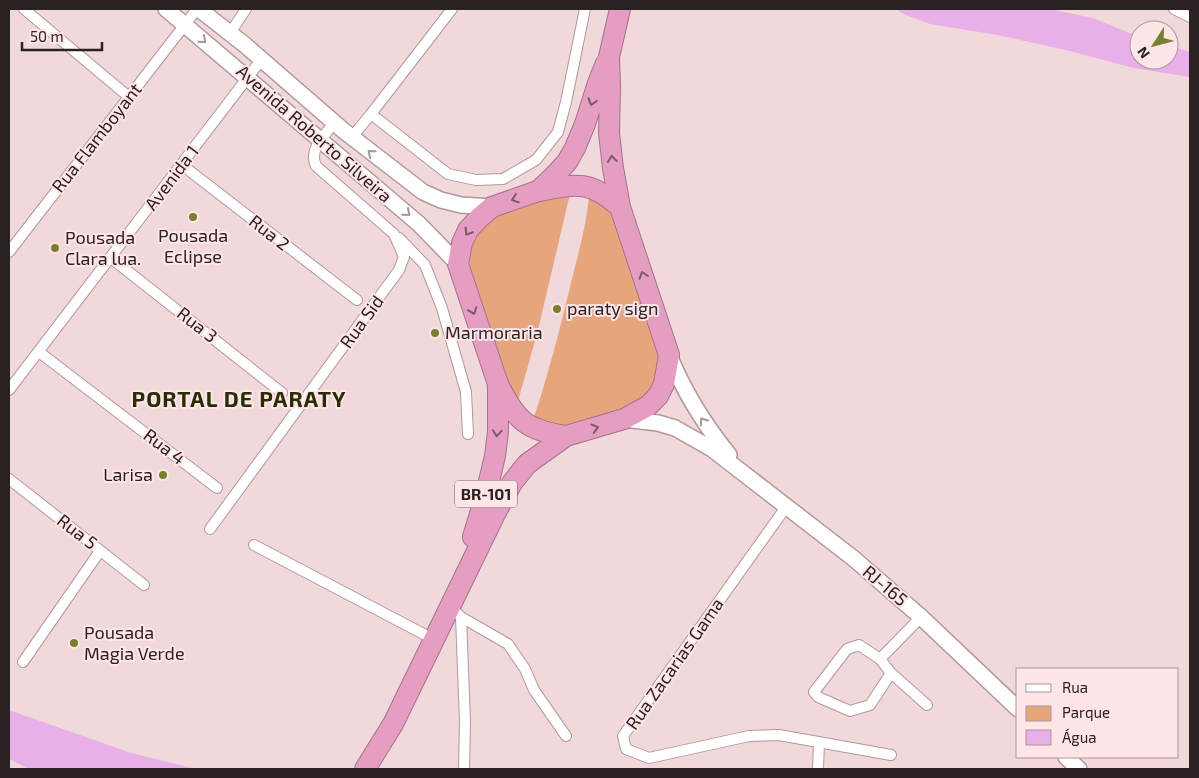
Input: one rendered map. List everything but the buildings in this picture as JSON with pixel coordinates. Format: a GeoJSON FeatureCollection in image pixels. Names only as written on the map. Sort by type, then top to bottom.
{"type":"FeatureCollection","features":[{"type":"Feature","properties":{"kind":"highway","name":"BR-101"},"geometry":{"type":"LineString","coordinates":[[366,769],[393,724],[435,640],[455,608],[512,483],[527,464],[566,436],[624,419],[648,406],[658,396],[664,384],[669,355],[620,207],[613,168],[609,133],[610,56],[620,9]]}},
{"type":"Feature","properties":{"kind":"highway","name":"BR-101"},"geometry":{"type":"LineString","coordinates":[[455,608],[495,456],[498,432],[498,384],[458,264],[462,244],[468,230],[492,208],[538,191],[554,177],[575,148],[598,83],[610,56]]}},
{"type":"Feature","properties":{"kind":"highway"},"geometry":{"type":"LineString","coordinates":[[538,191],[579,185],[593,188],[606,194],[620,207]]}},
{"type":"Feature","properties":{"kind":"highway"},"geometry":{"type":"LineString","coordinates":[[498,384],[511,410],[523,422],[536,430],[566,436]]}},
{"type":"Feature","properties":{"kind":"street"},"geometry":{"type":"LineString","coordinates":[[24,9],[129,97]]}},
{"type":"Feature","properties":{"kind":"street","name":"Avenida Roberto Silveira"},"geometry":{"type":"LineString","coordinates":[[166,9],[419,224],[458,264]]}},
{"type":"Feature","properties":{"kind":"street","name":"Rua Flamboyant"},"geometry":{"type":"LineString","coordinates":[[9,252],[198,9]]}},
{"type":"Feature","properties":{"kind":"street","name":"Avenida Roberto Silveira"},"geometry":{"type":"LineString","coordinates":[[198,9],[230,33],[335,122],[423,192],[441,200],[461,205],[492,208]]}},
{"type":"Feature","properties":{"kind":"street"},"geometry":{"type":"LineString","coordinates":[[230,33],[246,9]]}},
{"type":"Feature","properties":{"kind":"street"},"geometry":{"type":"LineString","coordinates":[[352,136],[452,9]]}},
{"type":"Feature","properties":{"kind":"street"},"geometry":{"type":"LineString","coordinates":[[371,114],[448,174],[476,180],[503,179],[536,160],[558,132],[585,9]]}},
{"type":"Feature","properties":{"kind":"street"},"geometry":{"type":"LineString","coordinates":[[1174,9],[1190,17]]}},
{"type":"Feature","properties":{"kind":"street","name":"Avenida 1"},"geometry":{"type":"LineString","coordinates":[[9,390],[261,60]]}},
{"type":"Feature","properties":{"kind":"street","name":"Rua Sid"},"geometry":{"type":"LineString","coordinates":[[210,529],[399,270],[404,257],[394,234],[316,166],[313,154],[315,149],[335,122]]}},
{"type":"Feature","properties":{"kind":"street","name":"Rua 2"},"geometry":{"type":"LineString","coordinates":[[182,165],[357,300]]}},
{"type":"Feature","properties":{"kind":"street"},"geometry":{"type":"LineString","coordinates":[[394,234],[425,266],[442,308],[466,392],[468,434]]}},
{"type":"Feature","properties":{"kind":"street","name":"Rua 3"},"geometry":{"type":"LineString","coordinates":[[111,258],[282,393]]}},
{"type":"Feature","properties":{"kind":"street","name":"Rua 4"},"geometry":{"type":"LineString","coordinates":[[39,352],[217,488]]}},
{"type":"Feature","properties":{"kind":"street","name":"RJ-165"},"geometry":{"type":"LineString","coordinates":[[669,355],[682,386],[700,418],[744,473]]}},
{"type":"Feature","properties":{"kind":"street","name":"RJ-165"},"geometry":{"type":"LineString","coordinates":[[624,419],[658,423],[675,428],[712,449],[853,558],[921,617],[1016,708]]}},
{"type":"Feature","properties":{"kind":"street","name":"Rua 5"},"geometry":{"type":"LineString","coordinates":[[9,479],[144,585]]}},
{"type":"Feature","properties":{"kind":"street","name":"Rua Zacarias Gama"},"geometry":{"type":"LineString","coordinates":[[786,506],[623,736],[626,749],[649,758],[749,736],[780,735],[891,754]]}},
{"type":"Feature","properties":{"kind":"street"},"geometry":{"type":"LineString","coordinates":[[254,545],[435,640]]}},
{"type":"Feature","properties":{"kind":"street"},"geometry":{"type":"LineString","coordinates":[[23,662],[100,551]]}},
{"type":"Feature","properties":{"kind":"street"},"geometry":{"type":"LineString","coordinates":[[455,608],[508,644],[525,669],[534,690],[566,736]]}},
{"type":"Feature","properties":{"kind":"street"},"geometry":{"type":"LineString","coordinates":[[455,608],[465,722],[464,769]]}},
{"type":"Feature","properties":{"kind":"street"},"geometry":{"type":"LineString","coordinates":[[880,659],[921,617]]}},
{"type":"Feature","properties":{"kind":"street"},"geometry":{"type":"LineString","coordinates":[[890,673],[870,705],[850,711],[818,697],[814,692],[847,649],[859,645],[880,659],[890,673],[927,705]]}},
{"type":"Feature","properties":{"kind":"street"},"geometry":{"type":"LineString","coordinates":[[818,769],[819,742]]}},
{"type":"Feature","properties":{"kind":"street"},"geometry":{"type":"LineString","coordinates":[[1067,758],[1079,769]]}},
{"type":"Feature","properties":{"kind":"green space"},"geometry":{"type":"Polygon","coordinates":[[[570,194],[537,334],[518,401],[515,405],[466,260],[472,235],[489,219],[548,198],[570,194]]]}},
{"type":"Feature","properties":{"kind":"green space"},"geometry":{"type":"Polygon","coordinates":[[[589,198],[610,206],[662,361],[658,385],[629,408],[572,427],[532,423],[562,321],[584,232],[589,198]]]}},
{"type":"Feature","properties":{"kind":"water"},"geometry":{"type":"Polygon","coordinates":[[[895,9],[1050,9],[1093,18],[1129,33],[1129,67],[1070,51],[998,35],[930,24],[895,9]]]}},
{"type":"Feature","properties":{"kind":"water"},"geometry":{"type":"Polygon","coordinates":[[[1179,48],[1190,52],[1190,77],[1146,70],[1179,70],[1179,48]]]}},
{"type":"Feature","properties":{"kind":"water"},"geometry":{"type":"Polygon","coordinates":[[[9,710],[131,753],[196,769],[29,769],[9,759],[9,710]]]}},
{"type":"Feature","properties":{"kind":"place","name":"Pousada Eclipse"},"geometry":{"type":"Point","coordinates":[193,217]}},
{"type":"Feature","properties":{"kind":"place","name":"Pousada Clara lua."},"geometry":{"type":"Point","coordinates":[55,248]}},
{"type":"Feature","properties":{"kind":"place","name":"paraty sign"},"geometry":{"type":"Point","coordinates":[557,309]}},
{"type":"Feature","properties":{"kind":"place","name":"Marmoraria"},"geometry":{"type":"Point","coordinates":[435,333]}},
{"type":"Feature","properties":{"kind":"place","name":"Larisa"},"geometry":{"type":"Point","coordinates":[163,475]}},
{"type":"Feature","properties":{"kind":"place","name":"Pousada Magia Verde"},"geometry":{"type":"Point","coordinates":[74,643]}},
{"type":"Feature","properties":{"kind":"district","name":"PORTAL DE PARATY"},"geometry":{"type":"Point","coordinates":[239,399]}}]}
